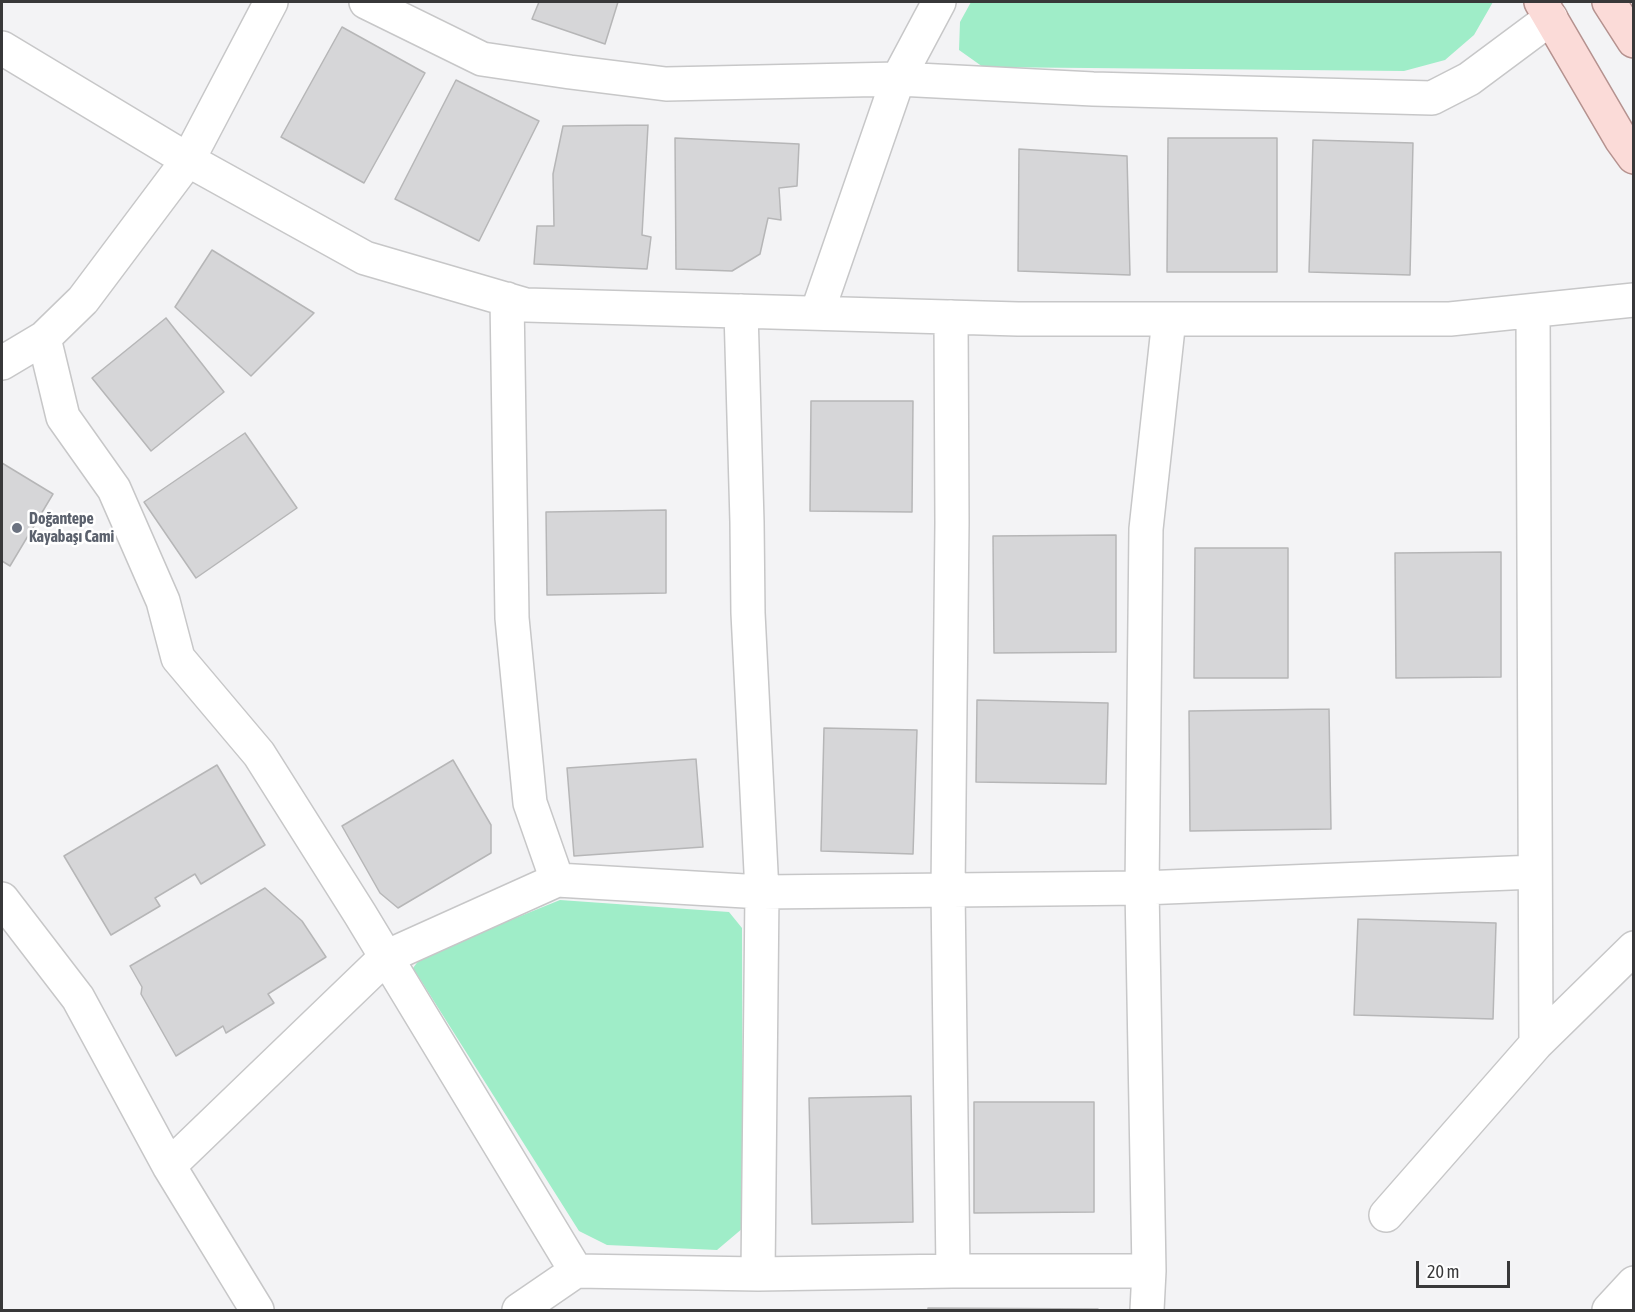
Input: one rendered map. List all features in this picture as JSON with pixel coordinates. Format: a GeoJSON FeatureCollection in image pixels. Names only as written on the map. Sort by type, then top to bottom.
{"type":"FeatureCollection","features":[{"type":"Feature","properties":{"kind":"main road"},"geometry":{"type":"LineString","coordinates":[[1609,2],[1634,41]]}},
{"type":"Feature","properties":{"kind":"main road"},"geometry":{"type":"LineString","coordinates":[[1546,10],[1621,139],[1634,157]]}},
{"type":"Feature","properties":{"kind":"street"},"geometry":{"type":"LineString","coordinates":[[2,363],[44,338],[83,300],[188,160],[271,2]]}},
{"type":"Feature","properties":{"kind":"street"},"geometry":{"type":"LineString","coordinates":[[366,2],[482,59],[666,84],[898,79],[1093,89],[1432,98],[1469,79],[1546,10]]}},
{"type":"Feature","properties":{"kind":"street"},"geometry":{"type":"LineString","coordinates":[[817,313],[898,79],[939,2]]}},
{"type":"Feature","properties":{"kind":"street"},"geometry":{"type":"LineString","coordinates":[[2,48],[188,160],[365,258],[526,305],[1018,319],[1450,319],[1634,300]]}},
{"type":"Feature","properties":{"kind":"street"},"geometry":{"type":"LineString","coordinates":[[507,299],[512,618],[530,803],[557,880]]}},
{"type":"Feature","properties":{"kind":"street"},"geometry":{"type":"LineString","coordinates":[[741,311],[748,613],[762,892],[759,1274]]}},
{"type":"Feature","properties":{"kind":"street"},"geometry":{"type":"LineString","coordinates":[[1533,311],[1536,1044]]}},
{"type":"Feature","properties":{"kind":"street"},"geometry":{"type":"LineString","coordinates":[[951,316],[952,523],[948,890],[953,1271]]}},
{"type":"Feature","properties":{"kind":"street"},"geometry":{"type":"LineString","coordinates":[[1147,1311],[1149,1271],[1142,888],[1146,529],[1169,319]]}},
{"type":"Feature","properties":{"kind":"street"},"geometry":{"type":"LineString","coordinates":[[44,338],[63,417],[114,489],[163,601],[178,658],[259,754],[386,957],[576,1271]]}},
{"type":"Feature","properties":{"kind":"street"},"geometry":{"type":"LineString","coordinates":[[170,1166],[386,957],[557,880],[762,892],[1142,888],[1535,872]]}},
{"type":"Feature","properties":{"kind":"street"},"geometry":{"type":"LineString","coordinates":[[2,899],[78,998],[170,1166],[257,1311]]}},
{"type":"Feature","properties":{"kind":"street"},"geometry":{"type":"LineString","coordinates":[[1386,1215],[1536,1044],[1634,948]]}},
{"type":"Feature","properties":{"kind":"street"},"geometry":{"type":"LineString","coordinates":[[519,1311],[576,1271],[759,1274],[1149,1271]]}},
{"type":"Feature","properties":{"kind":"street"},"geometry":{"type":"LineString","coordinates":[[1609,1311],[1634,1283]]}},
{"type":"Feature","properties":{"kind":"green space"},"geometry":{"type":"Polygon","coordinates":[[[971,2],[1493,2],[1474,35],[1445,60],[1404,71],[983,67],[959,50],[960,22],[971,2]]]}},
{"type":"Feature","properties":{"kind":"green space"},"geometry":{"type":"Polygon","coordinates":[[[560,900],[729,912],[742,928],[743,1228],[717,1250],[607,1245],[579,1231],[413,968],[422,956],[560,900]]]}},
{"type":"Feature","properties":{"kind":"building"},"geometry":{"type":"Polygon","coordinates":[[[539,2],[618,2],[605,44],[532,19],[539,2]]]}},
{"type":"Feature","properties":{"kind":"building"},"geometry":{"type":"Polygon","coordinates":[[[342,27],[425,73],[364,183],[281,137],[342,27]]]}},
{"type":"Feature","properties":{"kind":"building"},"geometry":{"type":"Polygon","coordinates":[[[456,80],[539,121],[479,241],[395,199],[456,80]]]}},
{"type":"Feature","properties":{"kind":"building"},"geometry":{"type":"Polygon","coordinates":[[[648,125],[642,235],[651,237],[647,269],[534,264],[537,226],[554,226],[553,174],[563,126],[648,125]]]}},
{"type":"Feature","properties":{"kind":"building"},"geometry":{"type":"Polygon","coordinates":[[[675,138],[799,144],[797,186],[779,188],[781,220],[768,218],[760,254],[732,271],[676,269],[675,138]]]}},
{"type":"Feature","properties":{"kind":"building"},"geometry":{"type":"Polygon","coordinates":[[[1168,138],[1277,138],[1277,272],[1167,272],[1168,138]]]}},
{"type":"Feature","properties":{"kind":"building"},"geometry":{"type":"Polygon","coordinates":[[[1313,140],[1413,143],[1410,275],[1309,272],[1313,140]]]}},
{"type":"Feature","properties":{"kind":"building"},"geometry":{"type":"Polygon","coordinates":[[[1019,149],[1127,156],[1130,275],[1018,271],[1019,149]]]}},
{"type":"Feature","properties":{"kind":"building"},"geometry":{"type":"Polygon","coordinates":[[[212,250],[314,313],[251,376],[175,307],[212,250]]]}},
{"type":"Feature","properties":{"kind":"building"},"geometry":{"type":"Polygon","coordinates":[[[166,318],[224,392],[151,451],[92,378],[166,318]]]}},
{"type":"Feature","properties":{"kind":"building"},"geometry":{"type":"Polygon","coordinates":[[[811,401],[913,401],[912,512],[810,511],[811,401]]]}},
{"type":"Feature","properties":{"kind":"building"},"geometry":{"type":"Polygon","coordinates":[[[245,433],[297,508],[196,578],[144,502],[245,433]]]}},
{"type":"Feature","properties":{"kind":"building","name":"Doğantepe Kayabaşı Cami"},"geometry":{"type":"Polygon","coordinates":[[[2,463],[53,494],[10,566],[2,561],[2,463]]]}},
{"type":"Feature","properties":{"kind":"building"},"geometry":{"type":"Polygon","coordinates":[[[666,510],[666,593],[547,595],[546,512],[666,510]]]}},
{"type":"Feature","properties":{"kind":"building"},"geometry":{"type":"Polygon","coordinates":[[[1116,535],[1116,652],[994,653],[993,536],[1116,535]]]}},
{"type":"Feature","properties":{"kind":"building"},"geometry":{"type":"Polygon","coordinates":[[[1195,548],[1288,548],[1288,678],[1194,678],[1195,548]]]}},
{"type":"Feature","properties":{"kind":"building"},"geometry":{"type":"Polygon","coordinates":[[[1501,552],[1501,677],[1396,678],[1395,553],[1501,552]]]}},
{"type":"Feature","properties":{"kind":"building"},"geometry":{"type":"Polygon","coordinates":[[[977,700],[1108,703],[1106,784],[976,782],[977,700]]]}},
{"type":"Feature","properties":{"kind":"building"},"geometry":{"type":"Polygon","coordinates":[[[1329,709],[1331,829],[1190,831],[1189,711],[1329,709]]]}},
{"type":"Feature","properties":{"kind":"building"},"geometry":{"type":"Polygon","coordinates":[[[824,728],[917,730],[913,854],[821,851],[824,728]]]}},
{"type":"Feature","properties":{"kind":"building"},"geometry":{"type":"Polygon","coordinates":[[[696,759],[703,847],[574,856],[567,768],[696,759]]]}},
{"type":"Feature","properties":{"kind":"building"},"geometry":{"type":"Polygon","coordinates":[[[453,760],[491,825],[491,853],[398,908],[380,893],[342,826],[453,760]]]}},
{"type":"Feature","properties":{"kind":"building"},"geometry":{"type":"Polygon","coordinates":[[[217,765],[265,845],[201,884],[195,874],[155,898],[160,906],[111,935],[64,856],[217,765]]]}},
{"type":"Feature","properties":{"kind":"building"},"geometry":{"type":"Polygon","coordinates":[[[265,888],[302,921],[326,957],[268,994],[274,1003],[226,1033],[223,1026],[176,1056],[141,994],[142,987],[130,966],[265,888]]]}},
{"type":"Feature","properties":{"kind":"building"},"geometry":{"type":"Polygon","coordinates":[[[1358,919],[1496,923],[1493,1019],[1354,1015],[1358,919]]]}},
{"type":"Feature","properties":{"kind":"building"},"geometry":{"type":"Polygon","coordinates":[[[911,1096],[913,1222],[812,1224],[809,1098],[911,1096]]]}},
{"type":"Feature","properties":{"kind":"building"},"geometry":{"type":"Polygon","coordinates":[[[974,1102],[1094,1102],[1094,1212],[974,1213],[974,1102]]]}},
{"type":"Feature","properties":{"kind":"building"},"geometry":{"type":"Polygon","coordinates":[[[928,1308],[1098,1309],[1098,1310],[928,1310],[928,1308]]]}},
{"type":"Feature","properties":{"kind":"place","name":"Doğantepe Kayabaşı Cami"},"geometry":{"type":"Point","coordinates":[17,528]}}]}
